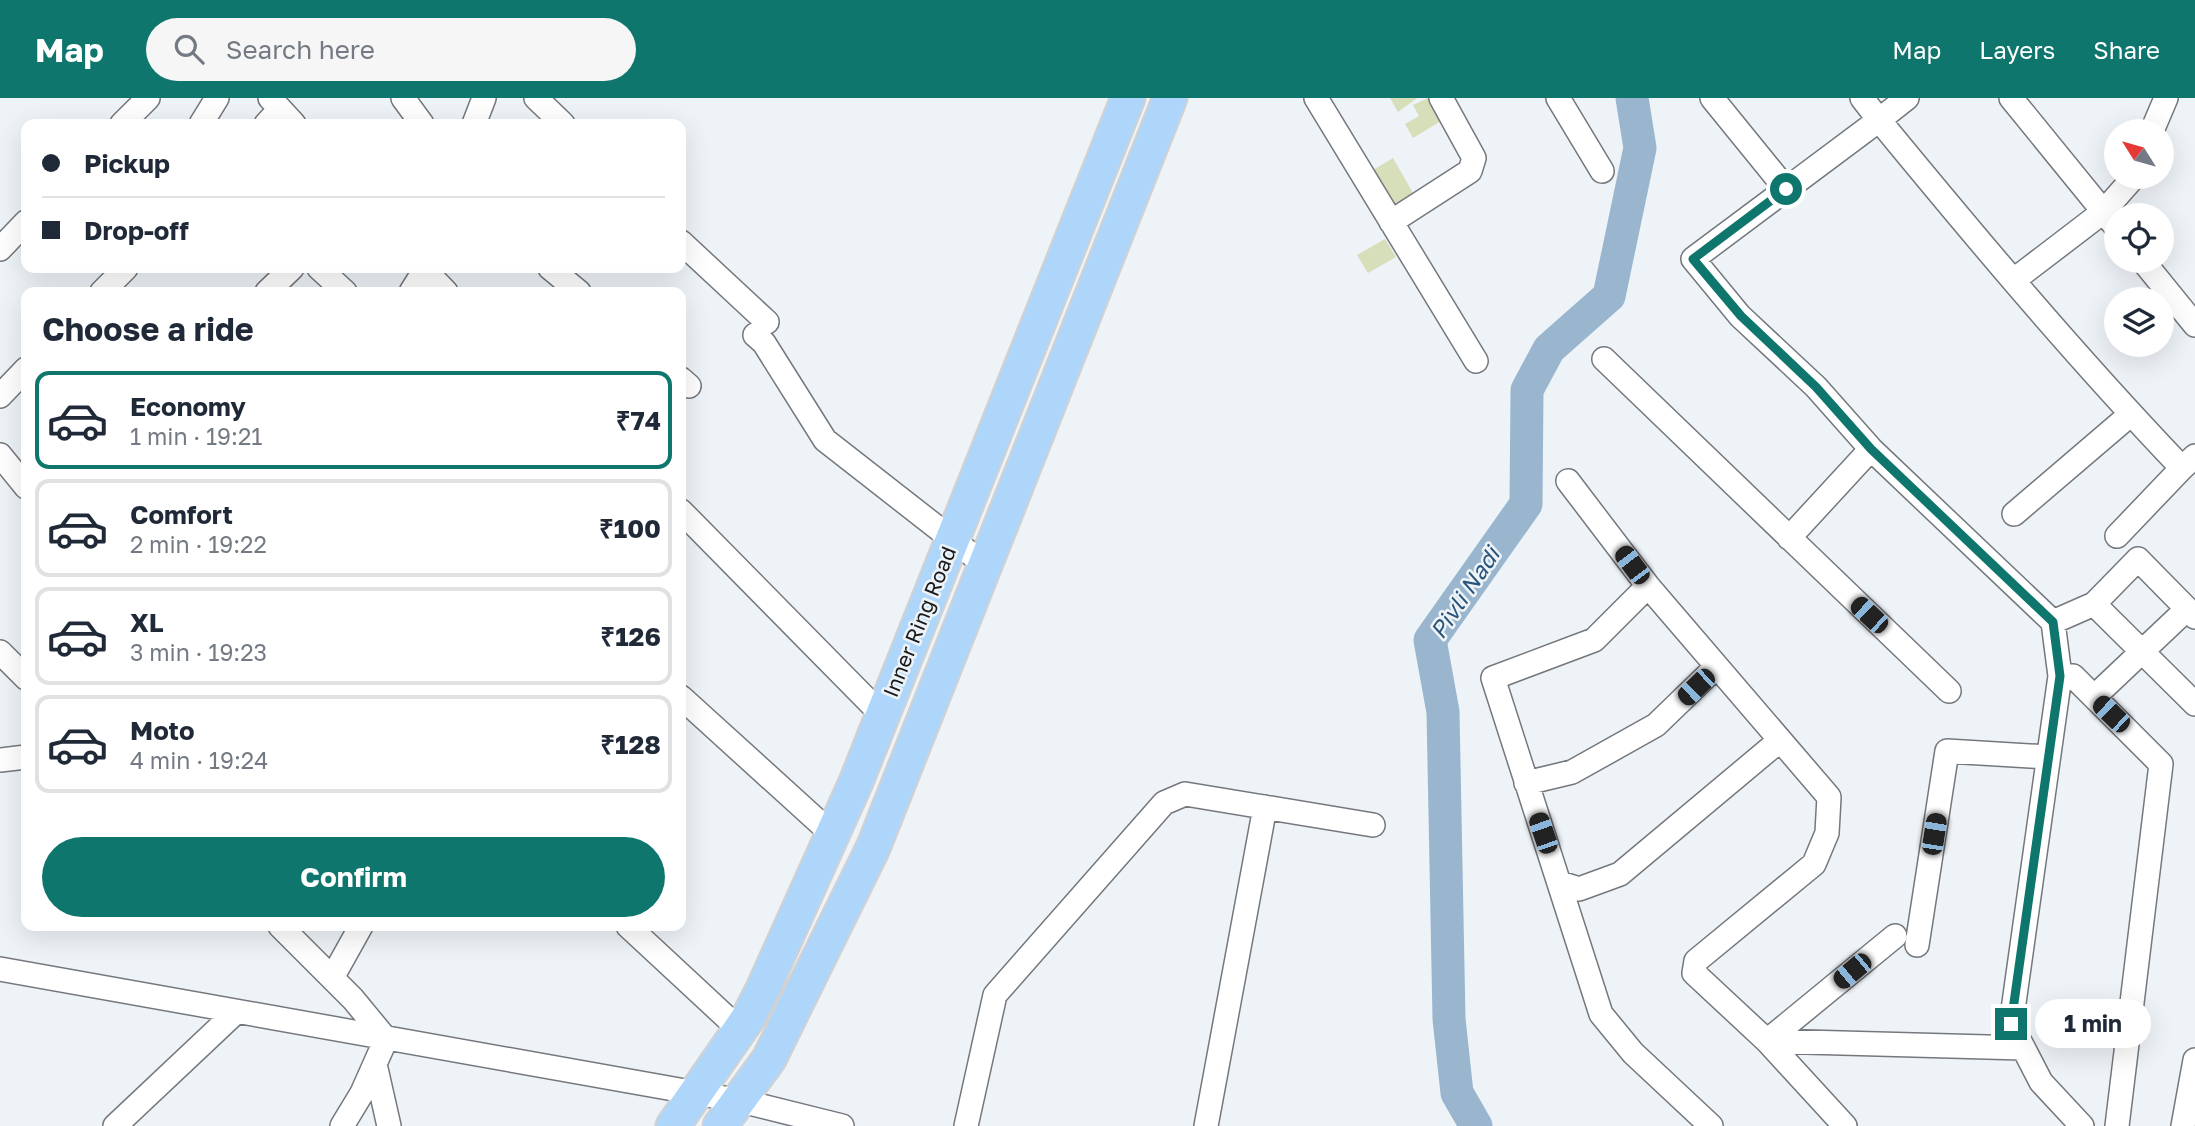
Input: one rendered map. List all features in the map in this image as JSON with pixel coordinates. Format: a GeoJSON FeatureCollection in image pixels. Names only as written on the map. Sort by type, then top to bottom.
{"type":"FeatureCollection","features":[{"type":"Feature","properties":{"kind":"highway","name":"Inner Ring Road"},"geometry":{"type":"LineString","coordinates":[[673,1126],[740,1030],[762,991],[833,835],[883,716],[1128,98]]}},
{"type":"Feature","properties":{"kind":"highway","name":"Inner Ring Road"},"geometry":{"type":"LineString","coordinates":[[730,1113],[769,1059],[873,848],[1170,98]]}},
{"type":"Feature","properties":{"kind":"street"},"geometry":{"type":"LineString","coordinates":[[127,119],[148,98]]}},
{"type":"Feature","properties":{"kind":"street"},"geometry":{"type":"LineString","coordinates":[[204,119],[217,98]]}},
{"type":"Feature","properties":{"kind":"street"},"geometry":{"type":"LineString","coordinates":[[403,98],[418,119]]}},
{"type":"Feature","properties":{"kind":"street"},"geometry":{"type":"LineString","coordinates":[[476,119],[484,98]]}},
{"type":"Feature","properties":{"kind":"street"},"geometry":{"type":"LineString","coordinates":[[536,98],[558,119]]}},
{"type":"Feature","properties":{"kind":"street"},"geometry":{"type":"LineString","coordinates":[[1316,98],[1476,361]]}},
{"type":"Feature","properties":{"kind":"street"},"geometry":{"type":"LineString","coordinates":[[1391,222],[1469,171],[1475,158],[1441,98]]}},
{"type":"Feature","properties":{"kind":"street"},"geometry":{"type":"LineString","coordinates":[[1558,98],[1602,171]]}},
{"type":"Feature","properties":{"kind":"street"},"geometry":{"type":"LineString","coordinates":[[1712,98],[1786,189]]}},
{"type":"Feature","properties":{"kind":"street"},"geometry":{"type":"LineString","coordinates":[[1862,98],[2014,280],[2131,414],[2188,462],[2117,536]]}},
{"type":"Feature","properties":{"kind":"street"},"geometry":{"type":"LineString","coordinates":[[1907,98],[1693,259],[1741,316],[1816,387],[1871,449],[2053,622],[2060,676],[2011,1024],[2000,1046]]}},
{"type":"Feature","properties":{"kind":"street"},"geometry":{"type":"LineString","coordinates":[[2011,98],[2104,212]]}},
{"type":"Feature","properties":{"kind":"street"},"geometry":{"type":"LineString","coordinates":[[2157,119],[2166,98]]}},
{"type":"Feature","properties":{"kind":"street"},"geometry":{"type":"LineString","coordinates":[[2014,280],[2104,223]]}},
{"type":"Feature","properties":{"kind":"street"},"geometry":{"type":"LineString","coordinates":[[0,249],[21,227]]}},
{"type":"Feature","properties":{"kind":"street"},"geometry":{"type":"LineString","coordinates":[[686,247],[761,328],[764,343],[825,440],[952,542],[985,565]]}},
{"type":"Feature","properties":{"kind":"street"},"geometry":{"type":"LineString","coordinates":[[107,287],[121,273]]}},
{"type":"Feature","properties":{"kind":"street"},"geometry":{"type":"LineString","coordinates":[[272,287],[287,273]]}},
{"type":"Feature","properties":{"kind":"street"},"geometry":{"type":"LineString","coordinates":[[324,273],[339,287]]}},
{"type":"Feature","properties":{"kind":"street"},"geometry":{"type":"LineString","coordinates":[[429,273],[441,287]]}},
{"type":"Feature","properties":{"kind":"street"},"geometry":{"type":"LineString","coordinates":[[556,273],[573,287]]}},
{"type":"Feature","properties":{"kind":"street"},"geometry":{"type":"LineString","coordinates":[[2153,273],[2195,325]]}},
{"type":"Feature","properties":{"kind":"street"},"geometry":{"type":"LineString","coordinates":[[1604,359],[1949,691]]}},
{"type":"Feature","properties":{"kind":"street"},"geometry":{"type":"LineString","coordinates":[[0,396],[21,374]]}},
{"type":"Feature","properties":{"kind":"street"},"geometry":{"type":"LineString","coordinates":[[2014,514],[2131,414]]}},
{"type":"Feature","properties":{"kind":"street"},"geometry":{"type":"LineString","coordinates":[[1789,538],[1871,449]]}},
{"type":"Feature","properties":{"kind":"street"},"geometry":{"type":"LineString","coordinates":[[0,455],[21,481]]}},
{"type":"Feature","properties":{"kind":"street"},"geometry":{"type":"LineString","coordinates":[[1569,481],[1648,586],[1829,797],[1827,833],[1814,864],[1696,961],[1694,973],[1768,1041],[1845,1126]]}},
{"type":"Feature","properties":{"kind":"street"},"geometry":{"type":"LineString","coordinates":[[686,516],[883,716]]}},
{"type":"Feature","properties":{"kind":"street"},"geometry":{"type":"LineString","coordinates":[[2053,622],[2094,604],[2138,559],[2191,613],[2143,652],[2094,698]]}},
{"type":"Feature","properties":{"kind":"street"},"geometry":{"type":"LineString","coordinates":[[1648,586],[1594,640],[1493,678],[1526,783],[1568,890],[1601,1014],[1633,1053],[1711,1126]]}},
{"type":"Feature","properties":{"kind":"street"},"geometry":{"type":"LineString","coordinates":[[2094,604],[2195,704]]}},
{"type":"Feature","properties":{"kind":"street"},"geometry":{"type":"LineString","coordinates":[[0,652],[21,673]]}},
{"type":"Feature","properties":{"kind":"street"},"geometry":{"type":"LineString","coordinates":[[1526,783],[1572,772],[1656,725],[1716,667]]}},
{"type":"Feature","properties":{"kind":"street"},"geometry":{"type":"LineString","coordinates":[[2060,676],[2073,677],[2161,764],[2118,1126]]}},
{"type":"Feature","properties":{"kind":"street"},"geometry":{"type":"LineString","coordinates":[[686,702],[833,835]]}},
{"type":"Feature","properties":{"kind":"street"},"geometry":{"type":"LineString","coordinates":[[1568,890],[1620,874],[1779,740]]}},
{"type":"Feature","properties":{"kind":"street"},"geometry":{"type":"LineString","coordinates":[[1917,945],[1947,751],[2048,757]]}},
{"type":"Feature","properties":{"kind":"street"},"geometry":{"type":"LineString","coordinates":[[0,760],[21,758]]}},
{"type":"Feature","properties":{"kind":"street"},"geometry":{"type":"LineString","coordinates":[[966,1126],[995,995],[1164,803],[1185,794],[1373,825]]}},
{"type":"Feature","properties":{"kind":"street"},"geometry":{"type":"LineString","coordinates":[[1206,1126],[1265,807]]}},
{"type":"Feature","properties":{"kind":"street"},"geometry":{"type":"LineString","coordinates":[[285,931],[332,978],[386,1039]]}},
{"type":"Feature","properties":{"kind":"street"},"geometry":{"type":"LineString","coordinates":[[332,978],[359,931]]}},
{"type":"Feature","properties":{"kind":"street"},"geometry":{"type":"LineString","coordinates":[[633,931],[740,1030]]}},
{"type":"Feature","properties":{"kind":"street"},"geometry":{"type":"LineString","coordinates":[[1768,1041],[1895,936]]}},
{"type":"Feature","properties":{"kind":"street"},"geometry":{"type":"LineString","coordinates":[[0,969],[696,1094],[730,1113],[842,1126]]}},
{"type":"Feature","properties":{"kind":"street"},"geometry":{"type":"LineString","coordinates":[[116,1126],[236,1012]]}},
{"type":"Feature","properties":{"kind":"street"},"geometry":{"type":"LineString","coordinates":[[2011,1024],[2041,1082],[2082,1126]]}},
{"type":"Feature","properties":{"kind":"street"},"geometry":{"type":"LineString","coordinates":[[342,1126],[386,1039]]}},
{"type":"Feature","properties":{"kind":"street"},"geometry":{"type":"LineString","coordinates":[[1768,1041],[2023,1048]]}},
{"type":"Feature","properties":{"kind":"street"},"geometry":{"type":"LineString","coordinates":[[2183,1126],[2195,1060]]}},
{"type":"Feature","properties":{"kind":"street"},"geometry":{"type":"LineString","coordinates":[[375,1064],[389,1126]]}},
{"type":"Feature","properties":{"kind":"building"},"geometry":{"type":"Polygon","coordinates":[[[1390,98],[1417,98],[1398,112],[1390,98]]]}},
{"type":"Feature","properties":{"kind":"building"},"geometry":{"type":"Polygon","coordinates":[[[1428,98],[1441,121],[1413,138],[1405,124],[1419,116],[1413,105],[1428,98]]]}},
{"type":"Feature","properties":{"kind":"building"},"geometry":{"type":"Polygon","coordinates":[[[1393,158],[1413,193],[1393,205],[1373,170],[1393,158]]]}},
{"type":"Feature","properties":{"kind":"building"},"geometry":{"type":"Polygon","coordinates":[[[1385,239],[1396,257],[1368,273],[1357,255],[1385,239]]]}},
{"type":"Feature","properties":{"kind":"waterway","name":"Pivli Nadi"},"geometry":{"type":"LineString","coordinates":[[1476,1126],[1457,1093],[1449,1019],[1443,712],[1430,640],[1526,504],[1527,390],[1549,349],[1609,296],[1640,148],[1632,98]]}},
{"type":"Feature","properties":{"kind":"route"},"geometry":{"type":"LineString","coordinates":[[1786,189],[1693,259],[1741,316],[1816,387],[1871,449],[2053,622],[2060,676],[2011,1024]]}}]}
